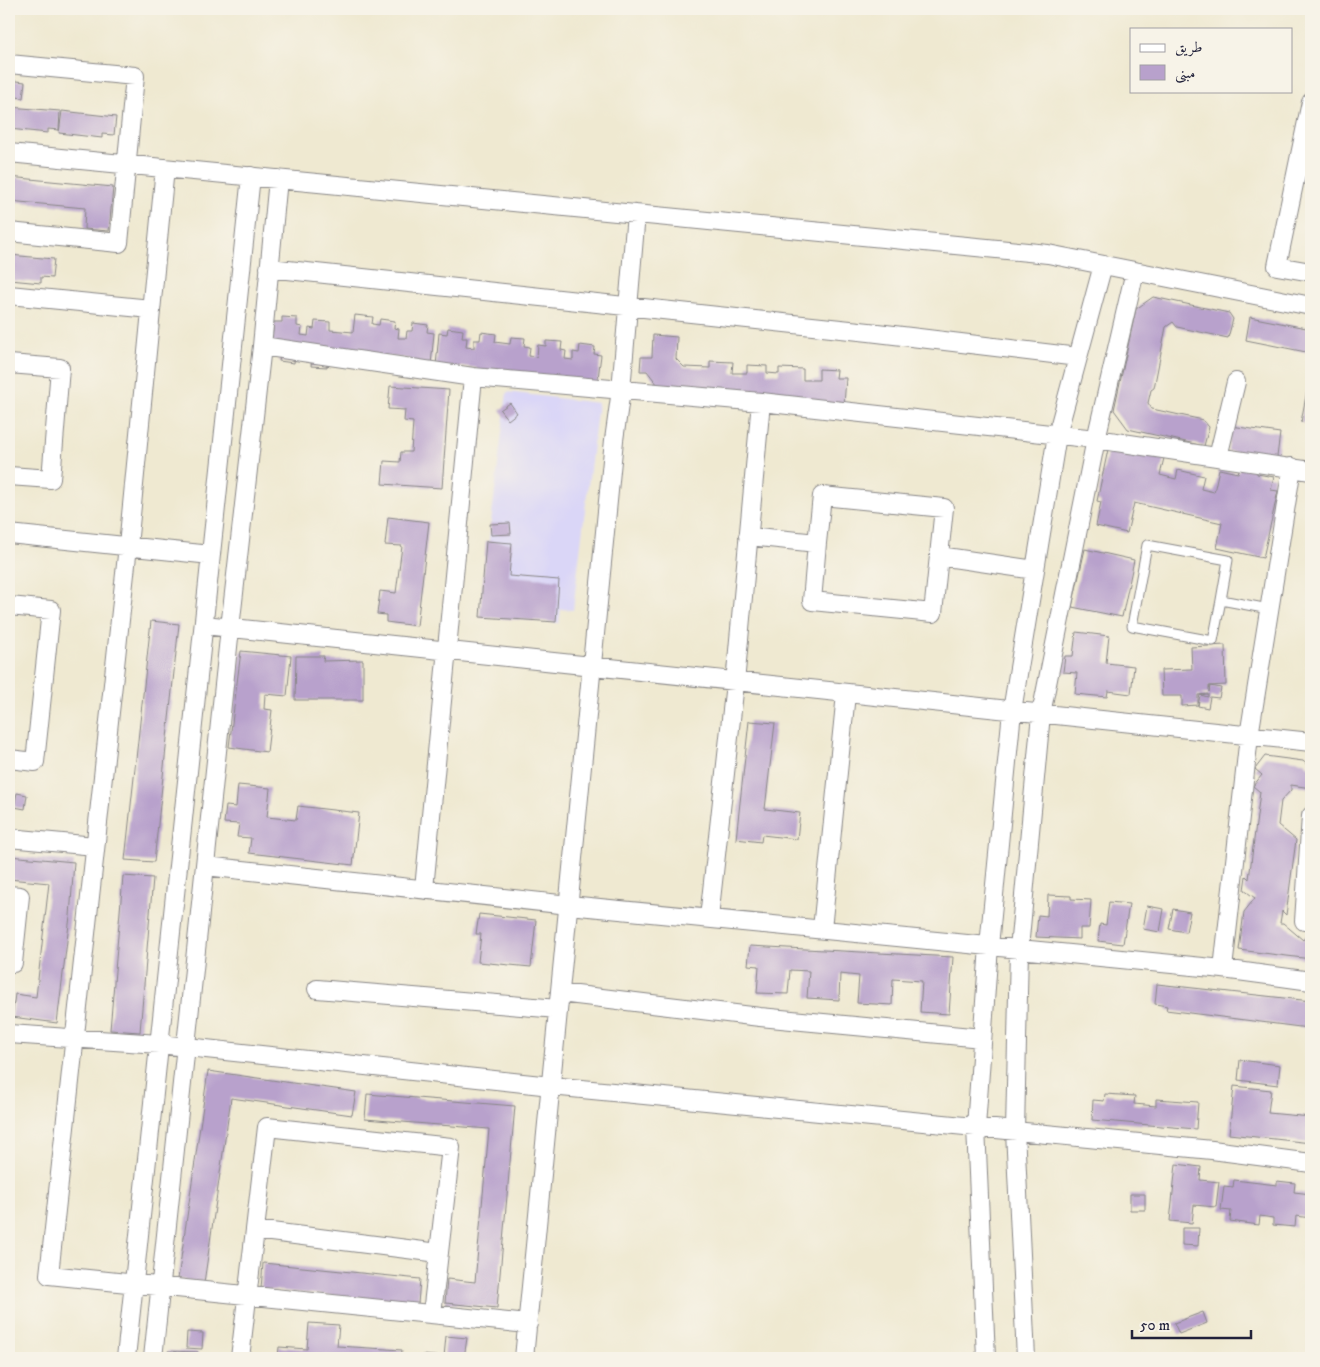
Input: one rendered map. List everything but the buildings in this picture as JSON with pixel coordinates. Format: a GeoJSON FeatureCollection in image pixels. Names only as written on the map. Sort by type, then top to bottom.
{"type":"FeatureCollection","features":[{"type":"Feature","properties":{"kind":"street"},"geometry":{"type":"LineString","coordinates":[[9,64],[135,76],[119,243],[9,232]]}},
{"type":"Feature","properties":{"kind":"street"},"geometry":{"type":"LineString","coordinates":[[1311,102],[1309,124],[1277,266],[1311,272]]}},
{"type":"Feature","properties":{"kind":"street"},"geometry":{"type":"LineString","coordinates":[[9,152],[1048,254],[1311,306]]}},
{"type":"Feature","properties":{"kind":"street"},"geometry":{"type":"LineString","coordinates":[[165,168],[128,546],[49,1275],[528,1324]]}},
{"type":"Feature","properties":{"kind":"street"},"geometry":{"type":"LineString","coordinates":[[126,1358],[251,176]]}},
{"type":"Feature","properties":{"kind":"street"},"geometry":{"type":"LineString","coordinates":[[153,1358],[230,628],[262,346],[278,179]]}},
{"type":"Feature","properties":{"kind":"street"},"geometry":{"type":"LineString","coordinates":[[524,1358],[614,440],[621,390],[636,214]]}},
{"type":"Feature","properties":{"kind":"street"},"geometry":{"type":"LineString","coordinates":[[986,1358],[976,1127],[989,946],[1012,711],[1057,435],[1103,265]]}},
{"type":"Feature","properties":{"kind":"street"},"geometry":{"type":"LineString","coordinates":[[269,268],[869,332],[1078,357]]}},
{"type":"Feature","properties":{"kind":"street"},"geometry":{"type":"LineString","coordinates":[[1026,1358],[1015,1131],[1019,949],[1041,714],[1096,439],[1135,271]]}},
{"type":"Feature","properties":{"kind":"street"},"geometry":{"type":"LineString","coordinates":[[9,294],[151,309]]}},
{"type":"Feature","properties":{"kind":"street"},"geometry":{"type":"LineString","coordinates":[[262,346],[473,377],[761,402],[1096,439],[1311,471]]}},
{"type":"Feature","properties":{"kind":"street"},"geometry":{"type":"LineString","coordinates":[[9,364],[60,368],[51,480],[9,476]]}},
{"type":"Feature","properties":{"kind":"street"},"geometry":{"type":"LineString","coordinates":[[424,889],[473,377]]}},
{"type":"Feature","properties":{"kind":"street"},"geometry":{"type":"LineString","coordinates":[[1218,457],[1236,382]]}},
{"type":"Feature","properties":{"kind":"street"},"geometry":{"type":"LineString","coordinates":[[709,918],[735,683],[761,402]]}},
{"type":"Feature","properties":{"kind":"street"},"geometry":{"type":"LineString","coordinates":[[1223,969],[1249,736],[1292,468]]}},
{"type":"Feature","properties":{"kind":"street"},"geometry":{"type":"LineString","coordinates":[[822,496],[944,508],[933,613],[812,601],[817,543],[822,496]]}},
{"type":"Feature","properties":{"kind":"street"},"geometry":{"type":"LineString","coordinates":[[9,534],[211,555]]}},
{"type":"Feature","properties":{"kind":"street"},"geometry":{"type":"LineString","coordinates":[[748,536],[817,543]]}},
{"type":"Feature","properties":{"kind":"street"},"geometry":{"type":"LineString","coordinates":[[939,556],[1034,570]]}},
{"type":"Feature","properties":{"kind":"street"},"geometry":{"type":"LineString","coordinates":[[9,606],[51,610],[35,762],[9,759]]}},
{"type":"Feature","properties":{"kind":"street"},"geometry":{"type":"LineString","coordinates":[[204,625],[735,683],[1311,742]]}},
{"type":"Feature","properties":{"kind":"street"},"geometry":{"type":"LineString","coordinates":[[822,929],[846,694]]}},
{"type":"Feature","properties":{"kind":"street"},"geometry":{"type":"LineString","coordinates":[[1311,816],[1304,921],[1311,921]]}},
{"type":"Feature","properties":{"kind":"street"},"geometry":{"type":"LineString","coordinates":[[9,838],[95,846]]}},
{"type":"Feature","properties":{"kind":"street"},"geometry":{"type":"LineString","coordinates":[[205,866],[569,905],[1223,969],[1311,981]]}},
{"type":"Feature","properties":{"kind":"street"},"geometry":{"type":"LineString","coordinates":[[9,895],[20,896],[13,963],[9,963]]}},
{"type":"Feature","properties":{"kind":"street"},"geometry":{"type":"LineString","coordinates":[[316,989],[559,1001],[760,1017],[982,1038]]}},
{"type":"Feature","properties":{"kind":"street"},"geometry":{"type":"LineString","coordinates":[[9,1034],[159,1044],[551,1086],[1212,1150],[1311,1163]]}},
{"type":"Feature","properties":{"kind":"street"},"geometry":{"type":"LineString","coordinates":[[240,1358],[267,1126],[451,1147],[432,1314]]}},
{"type":"Feature","properties":{"kind":"street"},"geometry":{"type":"LineString","coordinates":[[255,1230],[439,1253]]}},
{"type":"Feature","properties":{"kind":"lane"},"geometry":{"type":"LineString","coordinates":[[1147,545],[1228,560],[1221,600],[1213,641],[1132,626],[1147,545]]}},
{"type":"Feature","properties":{"kind":"lane"},"geometry":{"type":"LineString","coordinates":[[1221,600],[1269,609]]}},
{"type":"Feature","properties":{"kind":"shaded area"},"geometry":{"type":"Polygon","coordinates":[[[507,392],[598,403],[573,610],[561,609],[559,623],[480,613],[507,392]]]}}]}
